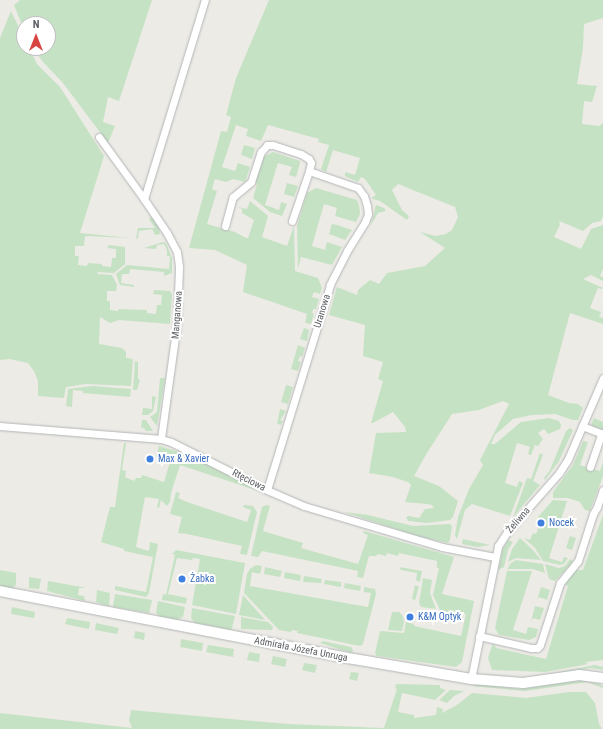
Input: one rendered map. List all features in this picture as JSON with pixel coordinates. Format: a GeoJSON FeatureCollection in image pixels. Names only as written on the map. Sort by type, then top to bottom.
{"type":"FeatureCollection","features":[{"type":"Feature","properties":{"kind":"street"},"geometry":{"type":"LineString","coordinates":[[144,199],[205,0]]}},
{"type":"Feature","properties":{"kind":"street","name":"Manganowa"},"geometry":{"type":"LineString","coordinates":[[99,137],[174,243],[178,258],[177,323],[162,439]]}},
{"type":"Feature","properties":{"kind":"street"},"geometry":{"type":"LineString","coordinates":[[224,226],[233,196],[251,182],[262,152],[267,145],[277,146],[306,156],[311,163],[292,221]]}},
{"type":"Feature","properties":{"kind":"street","name":"Uranowa"},"geometry":{"type":"LineString","coordinates":[[267,490],[330,285],[368,214],[364,196],[358,188],[309,171]]}},
{"type":"Feature","properties":{"kind":"street","name":"Żeliwna"},"geometry":{"type":"LineString","coordinates":[[471,679],[498,546],[507,532],[559,473],[603,378]]}},
{"type":"Feature","properties":{"kind":"street","name":"Rtęciowa"},"geometry":{"type":"LineString","coordinates":[[0,426],[162,439],[182,446],[267,490],[304,506],[408,538],[442,547],[495,557]]}},
{"type":"Feature","properties":{"kind":"street"},"geometry":{"type":"LineString","coordinates":[[582,426],[602,434],[590,467]]}},
{"type":"Feature","properties":{"kind":"street"},"geometry":{"type":"LineString","coordinates":[[479,636],[531,648],[537,648],[540,645],[560,583],[578,561],[593,514],[597,508],[603,490]]}},
{"type":"Feature","properties":{"kind":"street","name":"Admirała Józefa Unruga"},"geometry":{"type":"LineString","coordinates":[[0,591],[354,659],[471,679],[523,683],[579,675],[603,678]]}},
{"type":"Feature","properties":{"kind":"green space"},"geometry":{"type":"Polygon","coordinates":[[[20,0],[152,0],[119,101],[108,97],[103,122],[115,126],[108,143],[63,83],[39,56],[56,56],[56,16],[18,16],[14,5],[20,0]]]}},
{"type":"Feature","properties":{"kind":"green space"},"geometry":{"type":"Polygon","coordinates":[[[269,0],[603,0],[603,18],[584,24],[583,48],[577,84],[597,86],[592,102],[584,101],[582,124],[599,126],[603,123],[603,216],[601,221],[592,223],[583,231],[559,221],[560,225],[554,237],[581,249],[591,229],[603,225],[603,269],[600,276],[603,277],[603,281],[591,275],[583,279],[603,288],[598,288],[590,308],[601,312],[599,317],[603,318],[603,324],[570,313],[548,395],[569,403],[578,404],[583,408],[578,420],[573,420],[555,414],[532,415],[513,419],[495,435],[491,444],[495,444],[521,422],[549,418],[559,421],[561,425],[560,429],[548,434],[544,429],[538,433],[543,439],[538,446],[535,445],[531,455],[528,454],[530,447],[517,443],[505,483],[517,487],[519,481],[523,483],[510,516],[472,504],[465,510],[457,539],[455,535],[458,517],[469,489],[483,465],[480,460],[509,404],[503,401],[479,410],[452,414],[414,476],[439,486],[458,501],[453,517],[450,520],[427,523],[408,521],[406,517],[409,516],[419,518],[425,509],[434,508],[432,505],[405,502],[411,485],[408,482],[393,477],[369,473],[376,433],[406,432],[405,427],[393,412],[371,423],[383,381],[378,379],[383,362],[363,356],[365,325],[329,315],[337,287],[357,295],[358,290],[370,280],[379,284],[387,273],[425,266],[445,248],[420,232],[436,236],[446,234],[452,230],[458,217],[455,207],[398,184],[392,190],[402,210],[409,216],[407,220],[380,201],[371,198],[376,195],[365,179],[361,177],[358,182],[345,176],[345,172],[355,175],[360,158],[333,150],[326,172],[321,169],[329,145],[318,142],[319,139],[268,125],[261,141],[246,136],[248,129],[236,125],[222,167],[235,171],[238,163],[250,167],[245,182],[233,179],[226,182],[215,179],[212,189],[217,191],[207,224],[235,232],[248,238],[254,220],[242,213],[242,209],[237,207],[247,209],[250,201],[268,216],[262,237],[287,246],[294,226],[295,271],[318,278],[322,288],[320,294],[314,292],[312,297],[319,299],[316,309],[313,309],[312,313],[314,314],[311,324],[305,323],[307,314],[243,292],[247,265],[215,250],[189,248],[221,131],[227,132],[231,117],[226,115],[236,78],[269,0]]]}},
{"type":"Feature","properties":{"kind":"green space"},"geometry":{"type":"Polygon","coordinates":[[[11,11],[16,21],[16,56],[33,56],[37,64],[60,87],[104,156],[80,233],[130,238],[85,236],[84,246],[75,246],[75,256],[79,256],[78,265],[87,266],[88,263],[102,264],[102,266],[111,267],[112,258],[116,258],[116,249],[108,248],[108,245],[125,247],[125,264],[114,273],[97,272],[98,274],[112,275],[117,285],[116,291],[107,291],[107,301],[110,301],[110,310],[147,310],[147,313],[156,314],[157,305],[161,305],[162,295],[153,294],[154,290],[170,291],[172,294],[170,324],[119,320],[110,323],[100,317],[99,344],[122,348],[126,352],[126,358],[133,359],[131,386],[86,384],[66,387],[64,398],[38,396],[38,381],[34,371],[28,363],[10,359],[0,360],[0,38],[11,11]]]}},
{"type":"Feature","properties":{"kind":"green space"},"geometry":{"type":"Polygon","coordinates":[[[244,145],[255,148],[252,159],[241,155],[244,145]]]}},
{"type":"Feature","properties":{"kind":"green space"},"geometry":{"type":"Polygon","coordinates":[[[273,152],[300,161],[296,177],[289,175],[292,167],[278,163],[265,205],[279,210],[281,202],[287,204],[282,216],[270,212],[253,198],[257,184],[255,181],[263,157],[273,152]]]}},
{"type":"Feature","properties":{"kind":"green space"},"geometry":{"type":"Polygon","coordinates":[[[287,183],[298,186],[294,197],[284,194],[287,183]]]}},
{"type":"Feature","properties":{"kind":"green space"},"geometry":{"type":"Polygon","coordinates":[[[316,188],[357,200],[360,214],[356,222],[335,216],[337,208],[324,204],[312,246],[325,250],[327,242],[342,247],[332,265],[301,257],[298,269],[297,226],[307,193],[316,188]]]}},
{"type":"Feature","properties":{"kind":"green space"},"geometry":{"type":"Polygon","coordinates":[[[376,205],[384,208],[386,211],[378,213],[371,225],[376,205]]]}},
{"type":"Feature","properties":{"kind":"green space"},"geometry":{"type":"Polygon","coordinates":[[[152,217],[159,228],[160,234],[155,235],[152,229],[139,231],[138,238],[136,239],[138,228],[155,228],[149,219],[152,217]]]}},
{"type":"Feature","properties":{"kind":"green space"},"geometry":{"type":"Polygon","coordinates":[[[332,224],[352,230],[345,240],[329,234],[332,224]]]}},
{"type":"Feature","properties":{"kind":"green space"},"geometry":{"type":"Polygon","coordinates":[[[163,242],[166,243],[172,258],[172,273],[164,276],[164,272],[130,269],[129,274],[122,274],[121,283],[134,285],[134,287],[120,285],[116,274],[127,265],[169,269],[170,256],[167,256],[167,250],[164,244],[157,245],[156,249],[144,248],[163,242]]]}},
{"type":"Feature","properties":{"kind":"green space"},"geometry":{"type":"Polygon","coordinates":[[[304,328],[309,330],[307,341],[300,339],[304,328]]]}},
{"type":"Feature","properties":{"kind":"green space"},"geometry":{"type":"Polygon","coordinates":[[[298,345],[305,348],[302,357],[300,356],[298,361],[301,362],[298,371],[291,369],[298,345]]]}},
{"type":"Feature","properties":{"kind":"green space"},"geometry":{"type":"Polygon","coordinates":[[[135,361],[138,362],[138,379],[140,380],[137,390],[133,390],[135,361]]]}},
{"type":"Feature","properties":{"kind":"green space"},"geometry":{"type":"Polygon","coordinates":[[[160,378],[165,378],[157,426],[150,417],[157,412],[160,378]]]}},
{"type":"Feature","properties":{"kind":"green space"},"geometry":{"type":"Polygon","coordinates":[[[286,385],[293,387],[288,404],[281,402],[286,385]]]}},
{"type":"Feature","properties":{"kind":"green space"},"geometry":{"type":"Polygon","coordinates":[[[92,386],[131,389],[130,397],[83,393],[83,391],[73,390],[72,407],[66,406],[68,389],[92,386]]]}},
{"type":"Feature","properties":{"kind":"green space"},"geometry":{"type":"Polygon","coordinates":[[[152,396],[156,397],[153,411],[148,415],[142,415],[143,408],[152,409],[152,396]]]}},
{"type":"Feature","properties":{"kind":"green space"},"geometry":{"type":"Polygon","coordinates":[[[280,409],[286,411],[280,420],[283,421],[281,425],[277,424],[280,409]]]}},
{"type":"Feature","properties":{"kind":"green space"},"geometry":{"type":"Polygon","coordinates":[[[594,418],[603,422],[603,432],[592,427],[591,425],[594,418]]]}},
{"type":"Feature","properties":{"kind":"green space"},"geometry":{"type":"Polygon","coordinates":[[[142,420],[146,420],[153,431],[146,431],[144,428],[141,428],[142,420]]]}},
{"type":"Feature","properties":{"kind":"green space"},"geometry":{"type":"Polygon","coordinates":[[[570,428],[573,430],[559,461],[545,480],[544,478],[550,470],[566,431],[570,428]]]}},
{"type":"Feature","properties":{"kind":"green space"},"geometry":{"type":"Polygon","coordinates":[[[583,441],[588,442],[580,465],[600,471],[603,462],[603,476],[590,511],[585,510],[580,502],[568,498],[553,498],[553,492],[573,465],[583,441]]]}},
{"type":"Feature","properties":{"kind":"green space"},"geometry":{"type":"Polygon","coordinates":[[[124,443],[126,443],[122,470],[126,471],[125,477],[134,481],[136,478],[141,478],[142,475],[164,482],[170,462],[156,457],[159,446],[185,454],[185,459],[187,460],[190,455],[258,491],[180,465],[171,493],[170,502],[167,506],[161,500],[159,508],[157,507],[159,499],[145,497],[136,547],[149,551],[150,542],[158,544],[149,593],[146,597],[115,590],[115,586],[146,592],[153,557],[124,551],[124,549],[101,542],[110,507],[115,507],[124,443]]]}},
{"type":"Feature","properties":{"kind":"green space"},"geometry":{"type":"Polygon","coordinates":[[[540,453],[543,455],[533,481],[540,485],[513,517],[527,478],[531,479],[540,453]]]}},
{"type":"Feature","properties":{"kind":"green space"},"geometry":{"type":"Polygon","coordinates":[[[176,492],[180,493],[178,498],[187,502],[247,522],[251,510],[243,507],[244,505],[253,506],[257,512],[247,555],[240,554],[242,546],[178,533],[182,517],[170,514],[176,492]]]}},
{"type":"Feature","properties":{"kind":"green space"},"geometry":{"type":"Polygon","coordinates":[[[553,500],[567,501],[549,558],[562,562],[564,557],[568,558],[564,564],[560,565],[543,561],[535,548],[524,538],[530,540],[533,533],[536,534],[539,526],[543,527],[546,521],[538,517],[553,500]]]}},
{"type":"Feature","properties":{"kind":"green space"},"geometry":{"type":"Polygon","coordinates":[[[266,505],[270,506],[263,531],[303,543],[301,548],[358,564],[368,535],[363,533],[364,531],[454,557],[442,594],[474,601],[462,662],[456,667],[377,656],[375,653],[380,631],[404,633],[406,622],[414,624],[414,626],[461,636],[466,614],[458,613],[455,617],[448,612],[440,610],[433,595],[439,568],[437,568],[437,561],[399,553],[398,556],[387,553],[386,556],[378,554],[376,556],[369,556],[363,578],[357,577],[358,571],[262,551],[258,557],[251,556],[262,507],[266,505]]]}},
{"type":"Feature","properties":{"kind":"green space"},"geometry":{"type":"Polygon","coordinates":[[[344,512],[368,515],[413,526],[450,524],[452,526],[450,540],[448,543],[417,536],[344,512]]]}},
{"type":"Feature","properties":{"kind":"green space"},"geometry":{"type":"Polygon","coordinates":[[[603,515],[603,660],[585,662],[588,664],[545,672],[492,670],[488,658],[493,643],[496,648],[546,659],[568,586],[565,584],[577,570],[583,570],[603,515]]]}},
{"type":"Feature","properties":{"kind":"green space"},"geometry":{"type":"Polygon","coordinates":[[[570,536],[576,538],[572,550],[566,548],[570,536]]]}},
{"type":"Feature","properties":{"kind":"green space"},"geometry":{"type":"Polygon","coordinates":[[[520,538],[541,560],[516,558],[508,562],[512,549],[520,538]]]}},
{"type":"Feature","properties":{"kind":"green space"},"geometry":{"type":"Polygon","coordinates":[[[463,539],[490,545],[478,547],[462,544],[463,539]]]}},
{"type":"Feature","properties":{"kind":"green space"},"geometry":{"type":"Polygon","coordinates":[[[508,540],[513,542],[508,550],[504,567],[498,570],[503,549],[508,540]]]}},
{"type":"Feature","properties":{"kind":"green space"},"geometry":{"type":"Polygon","coordinates":[[[176,550],[245,563],[236,614],[192,605],[200,559],[193,558],[192,560],[177,558],[168,594],[187,598],[186,604],[162,600],[163,594],[166,595],[175,555],[172,554],[176,550]]]}},
{"type":"Feature","properties":{"kind":"green space"},"geometry":{"type":"Polygon","coordinates":[[[570,559],[573,561],[571,564],[555,581],[549,579],[545,564],[559,568],[565,566],[570,559]]]}},
{"type":"Feature","properties":{"kind":"green space"},"geometry":{"type":"Polygon","coordinates":[[[516,560],[543,564],[545,573],[533,569],[507,569],[511,563],[516,560]]]}},
{"type":"Feature","properties":{"kind":"green space"},"geometry":{"type":"Polygon","coordinates":[[[256,565],[262,566],[260,574],[252,572],[250,586],[368,607],[371,593],[364,592],[364,587],[375,589],[376,594],[363,644],[360,646],[297,633],[298,631],[292,630],[291,632],[279,630],[244,593],[247,574],[250,569],[256,565]]]}},
{"type":"Feature","properties":{"kind":"green space"},"geometry":{"type":"Polygon","coordinates":[[[265,567],[282,571],[280,577],[264,574],[265,567]]]}},
{"type":"Feature","properties":{"kind":"green space"},"geometry":{"type":"Polygon","coordinates":[[[399,567],[422,571],[420,582],[416,580],[417,573],[401,570],[399,567]]]}},
{"type":"Feature","properties":{"kind":"green space"},"geometry":{"type":"Polygon","coordinates":[[[0,570],[16,573],[16,585],[14,586],[14,589],[0,586],[0,570]]]}},
{"type":"Feature","properties":{"kind":"green space"},"geometry":{"type":"Polygon","coordinates":[[[507,571],[532,571],[513,630],[526,634],[528,627],[538,629],[536,637],[529,640],[499,635],[495,628],[507,571]]]}},
{"type":"Feature","properties":{"kind":"green space"},"geometry":{"type":"Polygon","coordinates":[[[285,572],[301,575],[300,581],[284,578],[285,572]]]}},
{"type":"Feature","properties":{"kind":"green space"},"geometry":{"type":"Polygon","coordinates":[[[304,576],[322,579],[321,583],[303,582],[304,576]]]}},
{"type":"Feature","properties":{"kind":"green space"},"geometry":{"type":"Polygon","coordinates":[[[29,577],[41,579],[39,589],[29,588],[29,577]]]}},
{"type":"Feature","properties":{"kind":"green space"},"geometry":{"type":"Polygon","coordinates":[[[423,578],[432,580],[430,593],[436,609],[421,607],[419,603],[423,578]]]}},
{"type":"Feature","properties":{"kind":"green space"},"geometry":{"type":"Polygon","coordinates":[[[325,580],[341,582],[341,587],[324,584],[325,580]]]}},
{"type":"Feature","properties":{"kind":"green space"},"geometry":{"type":"Polygon","coordinates":[[[48,581],[87,588],[79,588],[78,595],[84,596],[85,601],[47,591],[48,581]]]}},
{"type":"Feature","properties":{"kind":"green space"},"geometry":{"type":"Polygon","coordinates":[[[345,583],[361,586],[360,591],[344,588],[345,583]]]}},
{"type":"Feature","properties":{"kind":"green space"},"geometry":{"type":"Polygon","coordinates":[[[415,585],[419,587],[415,600],[412,599],[415,585]]]}},
{"type":"Feature","properties":{"kind":"green space"},"geometry":{"type":"Polygon","coordinates":[[[541,587],[550,590],[547,600],[539,597],[537,600],[541,587]]]}},
{"type":"Feature","properties":{"kind":"green space"},"geometry":{"type":"Polygon","coordinates":[[[97,590],[110,593],[109,606],[96,602],[97,590]]]}},
{"type":"Feature","properties":{"kind":"green space"},"geometry":{"type":"Polygon","coordinates":[[[115,594],[152,600],[149,613],[114,607],[115,594]]]}},
{"type":"Feature","properties":{"kind":"green space"},"geometry":{"type":"Polygon","coordinates":[[[243,595],[265,620],[239,615],[243,595]]]}},
{"type":"Feature","properties":{"kind":"green space"},"geometry":{"type":"Polygon","coordinates":[[[158,601],[185,607],[183,617],[176,620],[160,617],[156,613],[158,601]]]}},
{"type":"Feature","properties":{"kind":"green space"},"geometry":{"type":"Polygon","coordinates":[[[535,606],[544,608],[540,620],[533,618],[531,621],[535,606]]]}},
{"type":"Feature","properties":{"kind":"green space"},"geometry":{"type":"Polygon","coordinates":[[[12,607],[35,612],[34,618],[11,614],[12,607]]]}},
{"type":"Feature","properties":{"kind":"green space"},"geometry":{"type":"Polygon","coordinates":[[[192,608],[235,616],[231,630],[195,623],[191,618],[192,608]]]}},
{"type":"Feature","properties":{"kind":"green space"},"geometry":{"type":"Polygon","coordinates":[[[392,612],[399,612],[403,616],[404,622],[402,631],[388,630],[392,612]]]}},
{"type":"Feature","properties":{"kind":"green space"},"geometry":{"type":"Polygon","coordinates":[[[241,617],[268,622],[273,627],[272,630],[241,629],[241,617]]]}},
{"type":"Feature","properties":{"kind":"green space"},"geometry":{"type":"Polygon","coordinates":[[[67,618],[90,622],[89,629],[65,624],[67,618]]]}},
{"type":"Feature","properties":{"kind":"green space"},"geometry":{"type":"Polygon","coordinates":[[[96,623],[119,628],[117,634],[95,630],[96,623]]]}},
{"type":"Feature","properties":{"kind":"green space"},"geometry":{"type":"Polygon","coordinates":[[[135,631],[145,633],[144,640],[134,638],[135,631]]]}},
{"type":"Feature","properties":{"kind":"green space"},"geometry":{"type":"Polygon","coordinates":[[[181,639],[203,643],[202,651],[180,647],[181,639]]]}},
{"type":"Feature","properties":{"kind":"green space"},"geometry":{"type":"Polygon","coordinates":[[[323,641],[351,647],[353,650],[352,653],[320,643],[323,641]]]}},
{"type":"Feature","properties":{"kind":"green space"},"geometry":{"type":"Polygon","coordinates":[[[208,645],[234,649],[233,657],[206,652],[208,645]]]}},
{"type":"Feature","properties":{"kind":"green space"},"geometry":{"type":"Polygon","coordinates":[[[249,652],[260,654],[259,662],[247,660],[249,652]]]}},
{"type":"Feature","properties":{"kind":"green space"},"geometry":{"type":"Polygon","coordinates":[[[273,656],[287,659],[285,667],[271,664],[273,656]]]}},
{"type":"Feature","properties":{"kind":"green space"},"geometry":{"type":"Polygon","coordinates":[[[304,663],[317,665],[315,673],[302,670],[304,663]]]}},
{"type":"Feature","properties":{"kind":"green space"},"geometry":{"type":"Polygon","coordinates":[[[595,665],[603,667],[603,670],[591,668],[545,675],[595,665]]]}},
{"type":"Feature","properties":{"kind":"green space"},"geometry":{"type":"Polygon","coordinates":[[[351,672],[359,673],[357,681],[349,679],[351,672]]]}},
{"type":"Feature","properties":{"kind":"green space"},"geometry":{"type":"Polygon","coordinates":[[[582,680],[599,684],[603,686],[603,688],[587,682],[525,691],[472,686],[478,684],[520,689],[582,680]]]}},
{"type":"Feature","properties":{"kind":"green space"},"geometry":{"type":"Polygon","coordinates":[[[396,684],[440,685],[440,688],[446,690],[435,700],[402,693],[398,712],[414,715],[414,718],[436,715],[437,707],[443,709],[442,713],[457,705],[472,693],[526,698],[569,692],[586,692],[595,703],[599,724],[602,729],[0,729],[0,713],[132,728],[129,720],[131,710],[288,724],[384,728],[397,689],[395,688],[396,684]]]}},
{"type":"Feature","properties":{"kind":"green space"},"geometry":{"type":"Polygon","coordinates":[[[450,690],[464,691],[454,696],[447,703],[439,700],[450,690]]]}},
{"type":"Feature","properties":{"kind":"place","name":"Max & Xavier"},"geometry":{"type":"Point","coordinates":[150,459]}},
{"type":"Feature","properties":{"kind":"place","name":"Nocek"},"geometry":{"type":"Point","coordinates":[541,523]}},
{"type":"Feature","properties":{"kind":"place","name":"Żabka"},"geometry":{"type":"Point","coordinates":[182,579]}},
{"type":"Feature","properties":{"kind":"place","name":"K&M Optyk"},"geometry":{"type":"Point","coordinates":[410,617]}}]}
